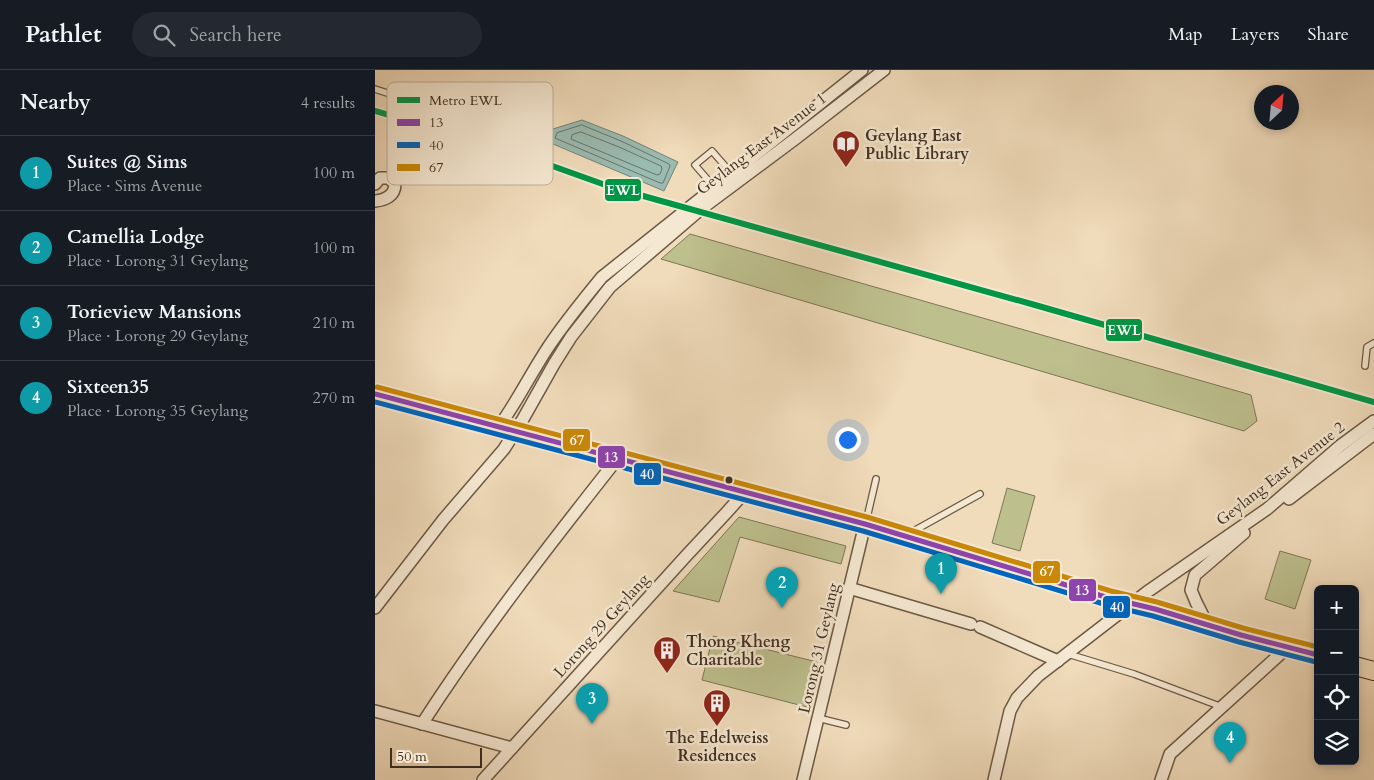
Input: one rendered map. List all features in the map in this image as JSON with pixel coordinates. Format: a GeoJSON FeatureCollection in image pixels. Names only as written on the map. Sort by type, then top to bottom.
{"type":"FeatureCollection","features":[{"type":"Feature","properties":{"kind":"main road"},"geometry":{"type":"LineString","coordinates":[[375,394],[865,524],[1109,598],[1314,654]]}},
{"type":"Feature","properties":{"kind":"main road"},"geometry":{"type":"LineString","coordinates":[[1359,667],[1374,671]]}},
{"type":"Feature","properties":{"kind":"street","name":"Geylang East Avenue 1"},"geometry":{"type":"LineString","coordinates":[[507,430],[516,402],[549,346],[602,276],[718,191],[862,70]]}},
{"type":"Feature","properties":{"kind":"street","name":"Geylang East Avenue 1"},"geometry":{"type":"LineString","coordinates":[[735,177],[795,139],[884,70]]}},
{"type":"Feature","properties":{"kind":"street"},"geometry":{"type":"LineString","coordinates":[[375,183],[380,178],[387,178]]}},
{"type":"Feature","properties":{"kind":"street"},"geometry":{"type":"LineString","coordinates":[[375,201],[387,198],[392,194],[395,185]]}},
{"type":"Feature","properties":{"kind":"street","name":"Geylang East Avenue 1"},"geometry":{"type":"LineString","coordinates":[[507,430],[571,337],[610,287],[718,191]]}},
{"type":"Feature","properties":{"kind":"street","name":"Geylang East Avenue 2"},"geometry":{"type":"LineString","coordinates":[[994,780],[1010,711],[1017,698],[1038,676],[1147,592],[1267,509],[1340,446],[1374,421]]}},
{"type":"Feature","properties":{"kind":"street"},"geometry":{"type":"LineString","coordinates":[[375,608],[443,520],[504,449],[507,430]]}},
{"type":"Feature","properties":{"kind":"street","name":"Geylang East Avenue 2"},"geometry":{"type":"LineString","coordinates":[[1207,624],[1191,590],[1195,575],[1244,534],[1374,434]]}},
{"type":"Feature","properties":{"kind":"street"},"geometry":{"type":"LineString","coordinates":[[422,724],[508,601],[618,458]]}},
{"type":"Feature","properties":{"kind":"street","name":"Lorong 29 Geylang"},"geometry":{"type":"LineString","coordinates":[[483,780],[744,493]]}},
{"type":"Feature","properties":{"kind":"street","name":"Lorong 31 Geylang"},"geometry":{"type":"LineString","coordinates":[[803,780],[865,524]]}},
{"type":"Feature","properties":{"kind":"street"},"geometry":{"type":"LineString","coordinates":[[849,588],[975,626],[1058,661]]}},
{"type":"Feature","properties":{"kind":"street"},"geometry":{"type":"LineString","coordinates":[[1161,780],[1170,754],[1288,647]]}},
{"type":"Feature","properties":{"kind":"street"},"geometry":{"type":"LineString","coordinates":[[375,711],[512,748]]}},
{"type":"Feature","properties":{"kind":"lane"},"geometry":{"type":"LineString","coordinates":[[375,89],[387,93]]}},
{"type":"Feature","properties":{"kind":"lane"},"geometry":{"type":"LineString","coordinates":[[718,191],[695,165],[712,151],[735,177]]}},
{"type":"Feature","properties":{"kind":"lane"},"geometry":{"type":"LineString","coordinates":[[1365,366],[1367,347],[1374,343]]}},
{"type":"Feature","properties":{"kind":"lane"},"geometry":{"type":"LineString","coordinates":[[865,524],[876,479]]}},
{"type":"Feature","properties":{"kind":"lane"},"geometry":{"type":"LineString","coordinates":[[904,536],[980,494]]}},
{"type":"Feature","properties":{"kind":"lane"},"geometry":{"type":"LineString","coordinates":[[1068,654],[1134,674],[1222,707]]}},
{"type":"Feature","properties":{"kind":"lane"},"geometry":{"type":"LineString","coordinates":[[818,718],[846,725]]}},
{"type":"Feature","properties":{"kind":"green space"},"geometry":{"type":"Polygon","coordinates":[[[690,234],[1251,395],[1257,421],[1244,431],[661,259],[690,234]]]}},
{"type":"Feature","properties":{"kind":"green space"},"geometry":{"type":"Polygon","coordinates":[[[1007,488],[1035,496],[1020,551],[992,543],[1007,488]]]}},
{"type":"Feature","properties":{"kind":"green space"},"geometry":{"type":"Polygon","coordinates":[[[739,517],[846,546],[841,564],[740,537],[719,602],[673,591],[739,517]]]}},
{"type":"Feature","properties":{"kind":"green space"},"geometry":{"type":"Polygon","coordinates":[[[1280,551],[1311,560],[1295,609],[1265,599],[1280,551]]]}},
{"type":"Feature","properties":{"kind":"green space"},"geometry":{"type":"Polygon","coordinates":[[[713,636],[817,662],[807,707],[702,680],[713,636]]]}},
{"type":"Feature","properties":{"kind":"water"},"geometry":{"type":"Polygon","coordinates":[[[582,120],[623,136],[678,162],[664,191],[553,144],[553,129],[582,120]]]}},
{"type":"Feature","properties":{"kind":"metro line","name":"EWL"},"geometry":{"type":"LineString","coordinates":[[375,111],[387,114]]}},
{"type":"Feature","properties":{"kind":"metro line","name":"EWL"},"geometry":{"type":"LineString","coordinates":[[553,166],[611,187],[1374,402]]}},
{"type":"Feature","properties":{"kind":"transit line","name":"67"},"geometry":{"type":"LineString","coordinates":[[377,387],[867,517],[1111,591],[1314,646]]}},
{"type":"Feature","properties":{"kind":"transit line","name":"13"},"geometry":{"type":"LineString","coordinates":[[375,394],[865,524],[1109,598],[1155,609],[1241,635],[1314,654]]}},
{"type":"Feature","properties":{"kind":"transit line","name":"40"},"geometry":{"type":"LineString","coordinates":[[375,402],[863,531],[1107,605],[1314,661]]}},
{"type":"Feature","properties":{"kind":"place","name":"Geylang East Public Library"},"geometry":{"type":"Point","coordinates":[846,168]}},
{"type":"Feature","properties":{"kind":"place","name":"Suites @ Sims"},"geometry":{"type":"Point","coordinates":[941,594]}},
{"type":"Feature","properties":{"kind":"place","name":"Camellia Lodge"},"geometry":{"type":"Point","coordinates":[782,608]}},
{"type":"Feature","properties":{"kind":"place","name":"Thong Kheng Charitable"},"geometry":{"type":"Point","coordinates":[667,674]}},
{"type":"Feature","properties":{"kind":"place","name":"Torieview Mansions"},"geometry":{"type":"Point","coordinates":[592,724]}},
{"type":"Feature","properties":{"kind":"place","name":"The Edelweiss Residences"},"geometry":{"type":"Point","coordinates":[717,727]}},
{"type":"Feature","properties":{"kind":"place","name":"Sixteen35"},"geometry":{"type":"Point","coordinates":[1230,763]}}]}
